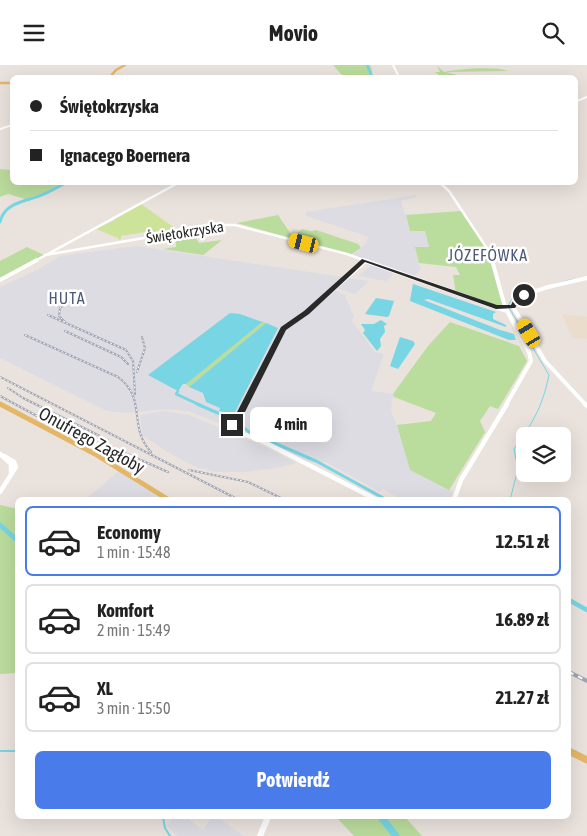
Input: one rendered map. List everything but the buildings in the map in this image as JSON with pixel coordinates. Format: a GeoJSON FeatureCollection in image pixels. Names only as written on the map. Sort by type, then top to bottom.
{"type":"FeatureCollection","features":[{"type":"Feature","properties":{"kind":"main road"},"geometry":{"type":"LineString","coordinates":[[112,75],[125,65]]}},
{"type":"Feature","properties":{"kind":"main road","name":"Onufrego Zagłoby"},"geometry":{"type":"LineString","coordinates":[[0,405],[95,454],[164,497]]}},
{"type":"Feature","properties":{"kind":"main road"},"geometry":{"type":"LineString","coordinates":[[571,752],[587,760]]}},
{"type":"Feature","properties":{"kind":"street"},"geometry":{"type":"LineString","coordinates":[[60,249],[65,244],[174,185]]}},
{"type":"Feature","properties":{"kind":"street"},"geometry":{"type":"LineString","coordinates":[[442,185],[447,189],[490,253],[508,308],[529,352],[530,364],[461,480],[455,497]]}},
{"type":"Feature","properties":{"kind":"street","name":"Świętokrzyska"},"geometry":{"type":"LineString","coordinates":[[0,280],[45,255],[60,249],[71,250],[229,224],[347,254],[496,307],[508,308]]}},
{"type":"Feature","properties":{"kind":"street"},"geometry":{"type":"LineString","coordinates":[[365,260],[301,317],[283,329],[238,421],[229,429],[264,442],[371,497]]}},
{"type":"Feature","properties":{"kind":"street"},"geometry":{"type":"LineString","coordinates":[[508,308],[524,295],[587,278]]}},
{"type":"Feature","properties":{"kind":"street"},"geometry":{"type":"LineString","coordinates":[[508,308],[545,361],[587,406]]}},
{"type":"Feature","properties":{"kind":"street"},"geometry":{"type":"LineString","coordinates":[[0,493],[14,466],[13,461],[2,455]]}},
{"type":"Feature","properties":{"kind":"street"},"geometry":{"type":"LineString","coordinates":[[260,836],[267,819]]}},
{"type":"Feature","properties":{"kind":"shaded area"},"geometry":{"type":"Polygon","coordinates":[[[416,195],[417,197],[401,201],[410,231],[425,231],[429,247],[415,247],[420,269],[414,277],[352,255],[362,248],[369,237],[306,216],[306,212],[416,195]]]}},
{"type":"Feature","properties":{"kind":"shaded area"},"geometry":{"type":"Polygon","coordinates":[[[136,246],[369,281],[355,294],[337,288],[334,290],[345,295],[354,317],[351,320],[375,352],[384,354],[371,391],[393,394],[391,411],[400,434],[410,470],[453,492],[452,497],[398,497],[383,489],[380,492],[326,462],[303,462],[264,442],[189,411],[166,409],[127,413],[107,411],[0,358],[0,287],[37,270],[60,256],[136,246]]]}},
{"type":"Feature","properties":{"kind":"shaded area"},"geometry":{"type":"Polygon","coordinates":[[[372,265],[393,272],[392,276],[386,281],[358,276],[372,265]]]}},
{"type":"Feature","properties":{"kind":"shaded area"},"geometry":{"type":"Polygon","coordinates":[[[562,314],[587,317],[587,339],[572,338],[562,314]]]}},
{"type":"Feature","properties":{"kind":"shaded area"},"geometry":{"type":"Polygon","coordinates":[[[164,411],[189,415],[259,444],[296,463],[277,468],[244,472],[217,472],[196,467],[166,451],[142,435],[140,415],[164,411]]]}},
{"type":"Feature","properties":{"kind":"shaded area"},"geometry":{"type":"Polygon","coordinates":[[[120,470],[164,497],[88,497],[120,470]]]}},
{"type":"Feature","properties":{"kind":"shaded area"},"geometry":{"type":"Polygon","coordinates":[[[172,819],[188,819],[203,830],[210,819],[219,819],[244,836],[177,836],[167,826],[172,819]]]}},
{"type":"Feature","properties":{"kind":"green space"},"geometry":{"type":"Polygon","coordinates":[[[333,65],[370,65],[373,75],[342,75],[333,65]]]}},
{"type":"Feature","properties":{"kind":"green space"},"geometry":{"type":"Polygon","coordinates":[[[437,66],[444,72],[486,68],[508,71],[446,72],[457,75],[439,75],[435,72],[440,72],[437,66]]]}},
{"type":"Feature","properties":{"kind":"green space"},"geometry":{"type":"Polygon","coordinates":[[[0,169],[10,170],[10,185],[58,185],[42,194],[25,199],[8,194],[0,197],[0,169]]]}},
{"type":"Feature","properties":{"kind":"green space"},"geometry":{"type":"Polygon","coordinates":[[[141,204],[179,231],[150,235],[151,231],[121,236],[119,240],[96,229],[115,220],[113,220],[141,204]]]}},
{"type":"Feature","properties":{"kind":"green space"},"geometry":{"type":"Polygon","coordinates":[[[461,211],[490,253],[505,307],[496,307],[456,293],[453,275],[460,275],[456,267],[419,263],[415,247],[429,247],[425,231],[410,231],[406,215],[461,211]]]}},
{"type":"Feature","properties":{"kind":"green space"},"geometry":{"type":"Polygon","coordinates":[[[278,215],[293,237],[302,229],[316,230],[358,244],[361,248],[350,255],[237,223],[278,215]]]}},
{"type":"Feature","properties":{"kind":"green space"},"geometry":{"type":"Polygon","coordinates":[[[191,230],[199,243],[222,240],[203,255],[163,249],[176,247],[176,233],[191,230]]]}},
{"type":"Feature","properties":{"kind":"green space"},"geometry":{"type":"Polygon","coordinates":[[[27,247],[44,255],[0,278],[0,261],[27,247]]]}},
{"type":"Feature","properties":{"kind":"green space"},"geometry":{"type":"Polygon","coordinates":[[[261,321],[266,323],[189,387],[186,384],[261,321]]]}},
{"type":"Feature","properties":{"kind":"green space"},"geometry":{"type":"Polygon","coordinates":[[[450,322],[519,346],[527,361],[498,409],[490,406],[480,421],[485,432],[449,490],[410,470],[397,425],[431,421],[436,413],[394,397],[393,394],[428,346],[450,322]]]}},
{"type":"Feature","properties":{"kind":"green space"},"geometry":{"type":"Polygon","coordinates":[[[0,505],[15,508],[15,673],[0,674],[0,505]]]}},
{"type":"Feature","properties":{"kind":"green space"},"geometry":{"type":"Polygon","coordinates":[[[338,819],[407,819],[422,836],[354,836],[338,819]]]}},
{"type":"Feature","properties":{"kind":"water"},"geometry":{"type":"Polygon","coordinates":[[[413,284],[496,312],[493,314],[493,319],[506,325],[506,327],[428,299],[424,300],[514,334],[516,340],[509,340],[410,301],[413,284]]]}},
{"type":"Feature","properties":{"kind":"water"},"geometry":{"type":"Polygon","coordinates":[[[376,298],[394,301],[389,316],[365,314],[376,298]]]}},
{"type":"Feature","properties":{"kind":"water"},"geometry":{"type":"Polygon","coordinates":[[[230,313],[240,314],[262,322],[186,384],[183,384],[178,391],[148,375],[230,313]]]}},
{"type":"Feature","properties":{"kind":"water"},"geometry":{"type":"Polygon","coordinates":[[[381,320],[387,324],[384,326],[385,332],[380,339],[381,346],[377,351],[363,333],[365,330],[361,324],[374,324],[381,320]]]}},
{"type":"Feature","properties":{"kind":"water"},"geometry":{"type":"Polygon","coordinates":[[[266,323],[278,328],[234,414],[219,411],[220,408],[206,402],[203,393],[189,387],[266,323]]]}},
{"type":"Feature","properties":{"kind":"water"},"geometry":{"type":"Polygon","coordinates":[[[400,337],[413,341],[415,344],[398,369],[390,366],[400,337]]]}},
{"type":"Feature","properties":{"kind":"waterway"},"geometry":{"type":"LineString","coordinates":[[367,65],[371,75]]}},
{"type":"Feature","properties":{"kind":"waterway"},"geometry":{"type":"LineString","coordinates":[[0,222],[3,215],[12,206],[44,194],[61,185]]}},
{"type":"Feature","properties":{"kind":"waterway"},"geometry":{"type":"LineString","coordinates":[[554,284],[574,279]]}},
{"type":"Feature","properties":{"kind":"waterway"},"geometry":{"type":"LineString","coordinates":[[511,497],[518,469],[514,449],[536,414],[549,375],[508,306],[513,297],[531,291]]}},
{"type":"Feature","properties":{"kind":"waterway"},"geometry":{"type":"LineString","coordinates":[[178,391],[176,394],[200,405]]}},
{"type":"Feature","properties":{"kind":"waterway"},"geometry":{"type":"LineString","coordinates":[[197,404],[234,420]]}},
{"type":"Feature","properties":{"kind":"waterway"},"geometry":{"type":"LineString","coordinates":[[239,423],[249,432],[316,461],[382,497]]}},
{"type":"Feature","properties":{"kind":"waterway"},"geometry":{"type":"LineString","coordinates":[[0,525],[15,538]]}},
{"type":"Feature","properties":{"kind":"waterway"},"geometry":{"type":"LineString","coordinates":[[571,601],[587,610]]}},
{"type":"Feature","properties":{"kind":"waterway"},"geometry":{"type":"LineString","coordinates":[[0,751],[15,751]]}},
{"type":"Feature","properties":{"kind":"waterway"},"geometry":{"type":"LineString","coordinates":[[163,819],[165,828],[170,836]]}},
{"type":"Feature","properties":{"kind":"waterway"},"geometry":{"type":"LineString","coordinates":[[383,819],[396,836]]}},
{"type":"Feature","properties":{"kind":"railway"},"geometry":{"type":"LineString","coordinates":[[65,322],[59,316],[60,308],[81,294]]}},
{"type":"Feature","properties":{"kind":"railway"},"geometry":{"type":"LineString","coordinates":[[48,315],[126,350],[133,361],[135,394]]}},
{"type":"Feature","properties":{"kind":"railway"},"geometry":{"type":"LineString","coordinates":[[65,331],[121,357],[128,364]]}},
{"type":"Feature","properties":{"kind":"railway"},"geometry":{"type":"LineString","coordinates":[[25,335],[118,377],[127,385],[135,404],[140,432],[151,452]]}},
{"type":"Feature","properties":{"kind":"railway"},"geometry":{"type":"LineString","coordinates":[[137,372],[145,348],[142,337]]}},
{"type":"Feature","properties":{"kind":"railway"},"geometry":{"type":"LineString","coordinates":[[0,377],[233,497]]}},
{"type":"Feature","properties":{"kind":"railway"},"geometry":{"type":"LineString","coordinates":[[8,388],[23,398],[108,440]]}},
{"type":"Feature","properties":{"kind":"railway"},"geometry":{"type":"LineString","coordinates":[[0,396],[37,416],[66,427]]}},
{"type":"Feature","properties":{"kind":"railway"},"geometry":{"type":"LineString","coordinates":[[100,442],[168,472]]}},
{"type":"Feature","properties":{"kind":"railway"},"geometry":{"type":"LineString","coordinates":[[189,470],[248,482],[279,497]]}},
{"type":"Feature","properties":{"kind":"railway"},"geometry":{"type":"LineString","coordinates":[[571,673],[587,681]]}},
{"type":"Feature","properties":{"kind":"district","name":"JÓZEFÓWKA"},"geometry":{"type":"Point","coordinates":[488,255]}},
{"type":"Feature","properties":{"kind":"district","name":"HUTA"},"geometry":{"type":"Point","coordinates":[67,298]}},
{"type":"Feature","properties":{"kind":"route"},"geometry":{"type":"LineString","coordinates":[[232,425],[238,418],[280,332],[298,319],[364,260],[496,307],[513,307],[516,300],[524,295]]}}]}
